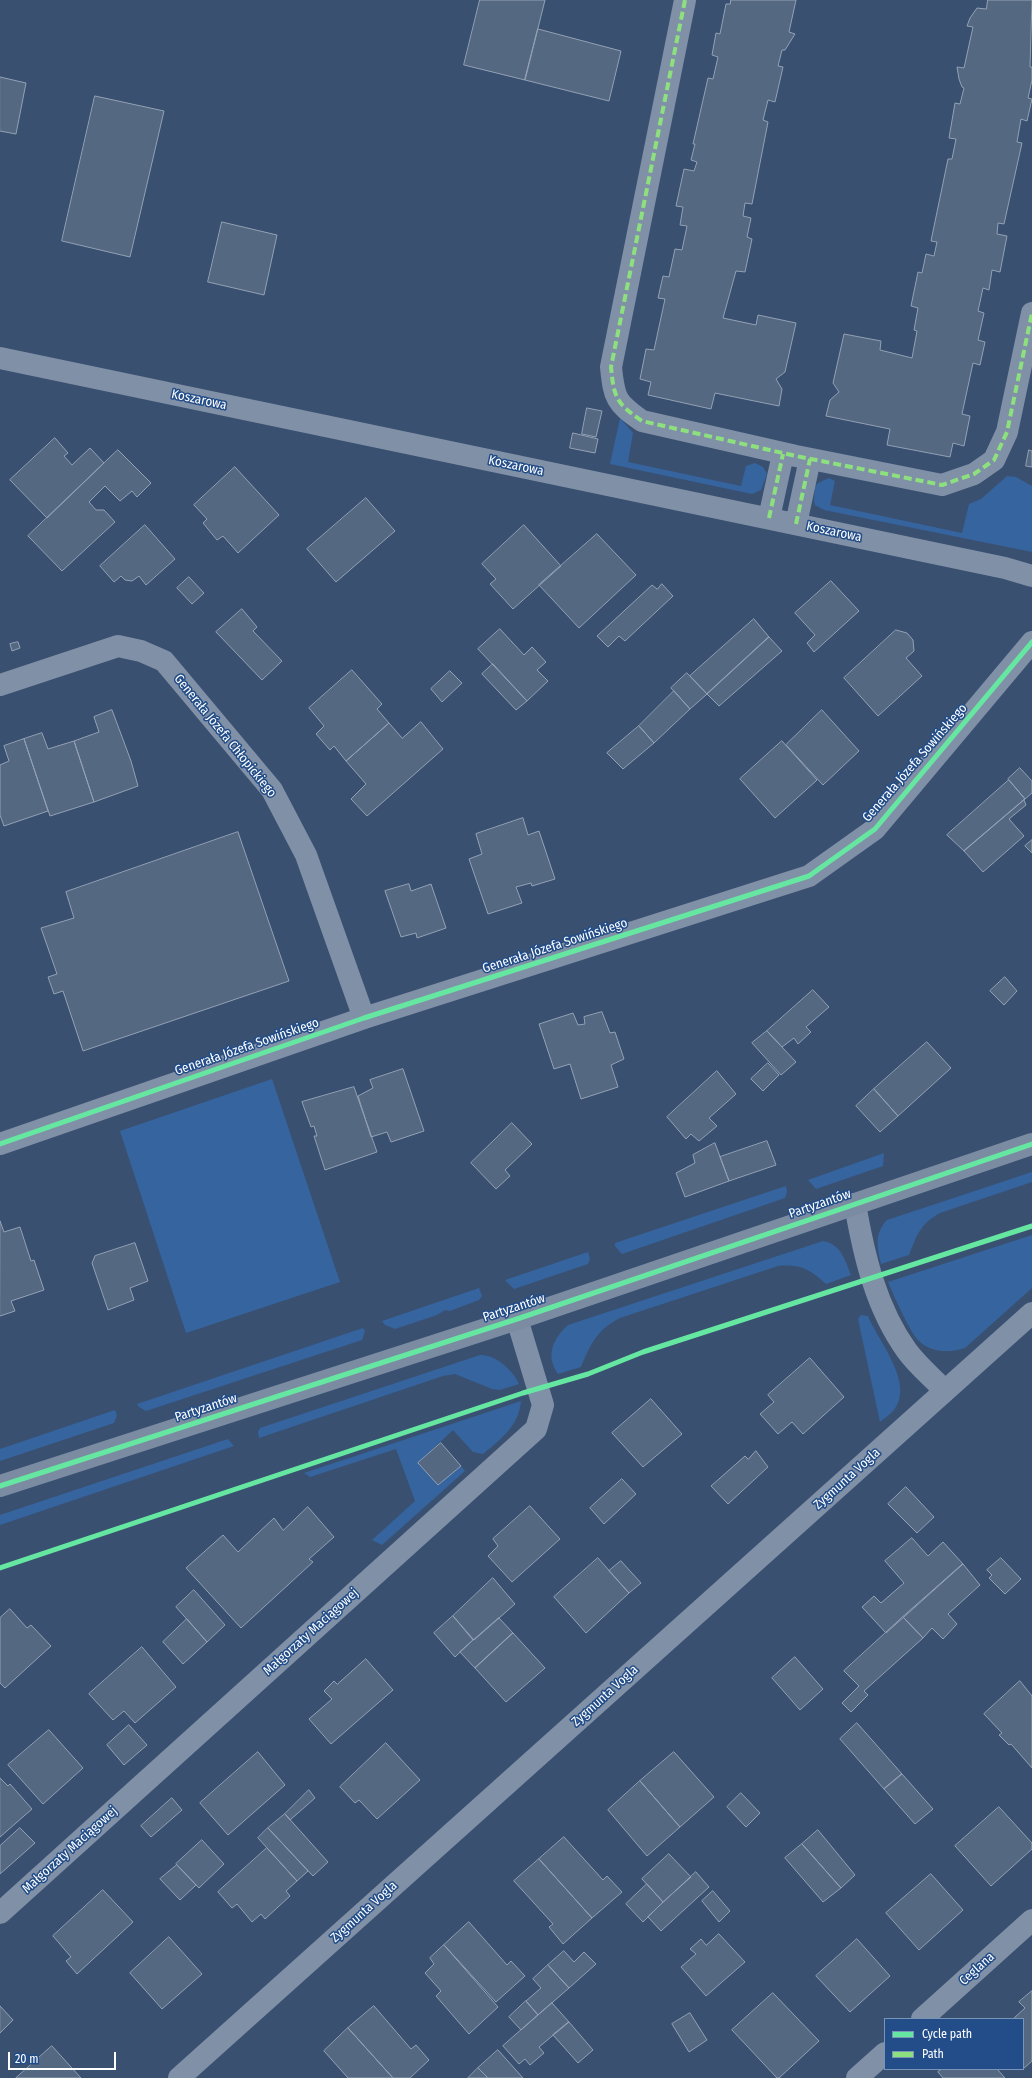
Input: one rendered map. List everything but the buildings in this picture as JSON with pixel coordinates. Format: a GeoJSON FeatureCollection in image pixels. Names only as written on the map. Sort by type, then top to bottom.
{"type":"FeatureCollection","features":[{"type":"Feature","properties":{"kind":"main road","name":"Partyzantów"},"geometry":{"type":"LineString","coordinates":[[0,1486],[517,1319],[1032,1144]]}},
{"type":"Feature","properties":{"kind":"street"},"geometry":{"type":"LineString","coordinates":[[685,0],[611,367],[614,393],[627,410],[642,421],[783,454],[942,485],[974,474],[994,460],[1007,432],[1032,313]]}},
{"type":"Feature","properties":{"kind":"street","name":"Koszarowa"},"geometry":{"type":"LineString","coordinates":[[0,358],[769,518],[1005,568],[1032,576]]}},
{"type":"Feature","properties":{"kind":"street"},"geometry":{"type":"LineString","coordinates":[[769,518],[783,454]]}},
{"type":"Feature","properties":{"kind":"street"},"geometry":{"type":"LineString","coordinates":[[796,524],[810,459]]}},
{"type":"Feature","properties":{"kind":"street","name":"Generała Józefa Sowińskiego"},"geometry":{"type":"LineString","coordinates":[[0,1144],[364,1018],[809,876],[875,829],[1032,642]]}},
{"type":"Feature","properties":{"kind":"street","name":"Generała Józefa Chłopickiego"},"geometry":{"type":"LineString","coordinates":[[0,685],[118,646],[141,651],[164,661],[272,790],[306,855],[364,1018]]}},
{"type":"Feature","properties":{"kind":"street"},"geometry":{"type":"LineString","coordinates":[[855,1204],[868,1268],[883,1310],[908,1352],[945,1391]]}},
{"type":"Feature","properties":{"kind":"street","name":"Zygmunta Vogla"},"geometry":{"type":"LineString","coordinates":[[179,2078],[1032,1314]]}},
{"type":"Feature","properties":{"kind":"street","name":"Małgorzaty Maciągowej"},"geometry":{"type":"LineString","coordinates":[[0,1913],[536,1429],[543,1405],[517,1319]]}},
{"type":"Feature","properties":{"kind":"street","name":"Ceglana"},"geometry":{"type":"LineString","coordinates":[[923,2018],[1032,1920]]}},
{"type":"Feature","properties":{"kind":"street"},"geometry":{"type":"LineString","coordinates":[[857,2078],[884,2054]]}},
{"type":"Feature","properties":{"kind":"shaded area"},"geometry":{"type":"Polygon","coordinates":[[[620,418],[633,433],[628,462],[741,486],[746,466],[755,463],[763,467],[767,474],[761,490],[752,494],[610,464],[620,418]]]}},
{"type":"Feature","properties":{"kind":"shaded area"},"geometry":{"type":"Polygon","coordinates":[[[1007,476],[1016,477],[1032,486],[1032,552],[824,510],[815,505],[814,501],[815,487],[818,483],[829,478],[835,481],[830,505],[962,533],[969,504],[981,499],[1007,476]]]}},
{"type":"Feature","properties":{"kind":"shaded area"},"geometry":{"type":"Polygon","coordinates":[[[272,1079],[340,1282],[186,1333],[120,1131],[272,1079]]]}},
{"type":"Feature","properties":{"kind":"shaded area"},"geometry":{"type":"Polygon","coordinates":[[[884,1153],[883,1166],[816,1189],[808,1180],[884,1153]]]}},
{"type":"Feature","properties":{"kind":"shaded area"},"geometry":{"type":"Polygon","coordinates":[[[1032,1172],[1032,1182],[940,1213],[933,1217],[920,1231],[909,1255],[881,1264],[878,1252],[878,1236],[887,1220],[1032,1172]]]}},
{"type":"Feature","properties":{"kind":"shaded area"},"geometry":{"type":"Polygon","coordinates":[[[786,1186],[787,1192],[785,1198],[622,1254],[615,1246],[615,1243],[786,1186]]]}},
{"type":"Feature","properties":{"kind":"shaded area"},"geometry":{"type":"Polygon","coordinates":[[[1032,1235],[1032,1288],[965,1348],[953,1351],[934,1350],[918,1340],[906,1321],[888,1282],[1032,1235]]]}},
{"type":"Feature","properties":{"kind":"shaded area"},"geometry":{"type":"Polygon","coordinates":[[[823,1241],[834,1245],[838,1249],[844,1258],[851,1275],[826,1284],[809,1271],[799,1267],[778,1266],[620,1318],[600,1332],[588,1351],[581,1367],[558,1374],[554,1367],[551,1354],[552,1348],[558,1336],[568,1325],[823,1241]]]}},
{"type":"Feature","properties":{"kind":"shaded area"},"geometry":{"type":"Polygon","coordinates":[[[588,1252],[590,1259],[588,1264],[514,1289],[505,1280],[588,1252]]]}},
{"type":"Feature","properties":{"kind":"shaded area"},"geometry":{"type":"Polygon","coordinates":[[[479,1288],[482,1296],[479,1300],[450,1311],[445,1310],[437,1315],[395,1329],[385,1325],[382,1321],[479,1288]]]}},
{"type":"Feature","properties":{"kind":"shaded area"},"geometry":{"type":"Polygon","coordinates":[[[861,1315],[868,1316],[893,1362],[898,1375],[900,1387],[899,1399],[894,1410],[880,1422],[858,1319],[861,1315]]]}},
{"type":"Feature","properties":{"kind":"shaded area"},"geometry":{"type":"Polygon","coordinates":[[[363,1328],[365,1331],[362,1340],[146,1411],[137,1404],[363,1328]]]}},
{"type":"Feature","properties":{"kind":"shaded area"},"geometry":{"type":"Polygon","coordinates":[[[480,1355],[492,1357],[503,1364],[512,1373],[519,1384],[500,1390],[492,1389],[455,1374],[443,1376],[259,1438],[258,1432],[260,1428],[480,1355]]]}},
{"type":"Feature","properties":{"kind":"shaded area"},"geometry":{"type":"Polygon","coordinates":[[[521,1401],[520,1410],[513,1425],[483,1454],[473,1452],[453,1430],[418,1463],[438,1485],[461,1466],[465,1471],[382,1545],[372,1540],[415,1501],[396,1449],[310,1477],[304,1473],[521,1401]]]}},
{"type":"Feature","properties":{"kind":"shaded area"},"geometry":{"type":"Polygon","coordinates":[[[115,1410],[117,1415],[114,1423],[0,1461],[0,1449],[115,1410]]]}},
{"type":"Feature","properties":{"kind":"shaded area"},"geometry":{"type":"Polygon","coordinates":[[[228,1439],[234,1446],[0,1525],[0,1515],[228,1439]]]}},
{"type":"Feature","properties":{"kind":"marked path"},"geometry":{"type":"LineString","coordinates":[[685,0],[611,367],[615,393],[627,409],[642,421],[796,456],[942,485],[974,474],[994,460],[1007,432],[1032,313]]}},
{"type":"Feature","properties":{"kind":"marked path"},"geometry":{"type":"LineString","coordinates":[[769,518],[783,454]]}},
{"type":"Feature","properties":{"kind":"marked path"},"geometry":{"type":"LineString","coordinates":[[796,524],[810,459]]}},
{"type":"Feature","properties":{"kind":"cycle path"},"geometry":{"type":"LineString","coordinates":[[0,1144],[364,1018],[809,876],[875,829],[1032,642]]}},
{"type":"Feature","properties":{"kind":"cycle path"},"geometry":{"type":"LineString","coordinates":[[0,1486],[517,1319],[1032,1144]]}},
{"type":"Feature","properties":{"kind":"cycle path"},"geometry":{"type":"LineString","coordinates":[[0,1568],[523,1393],[588,1374],[643,1352],[1032,1226]]}}]}
